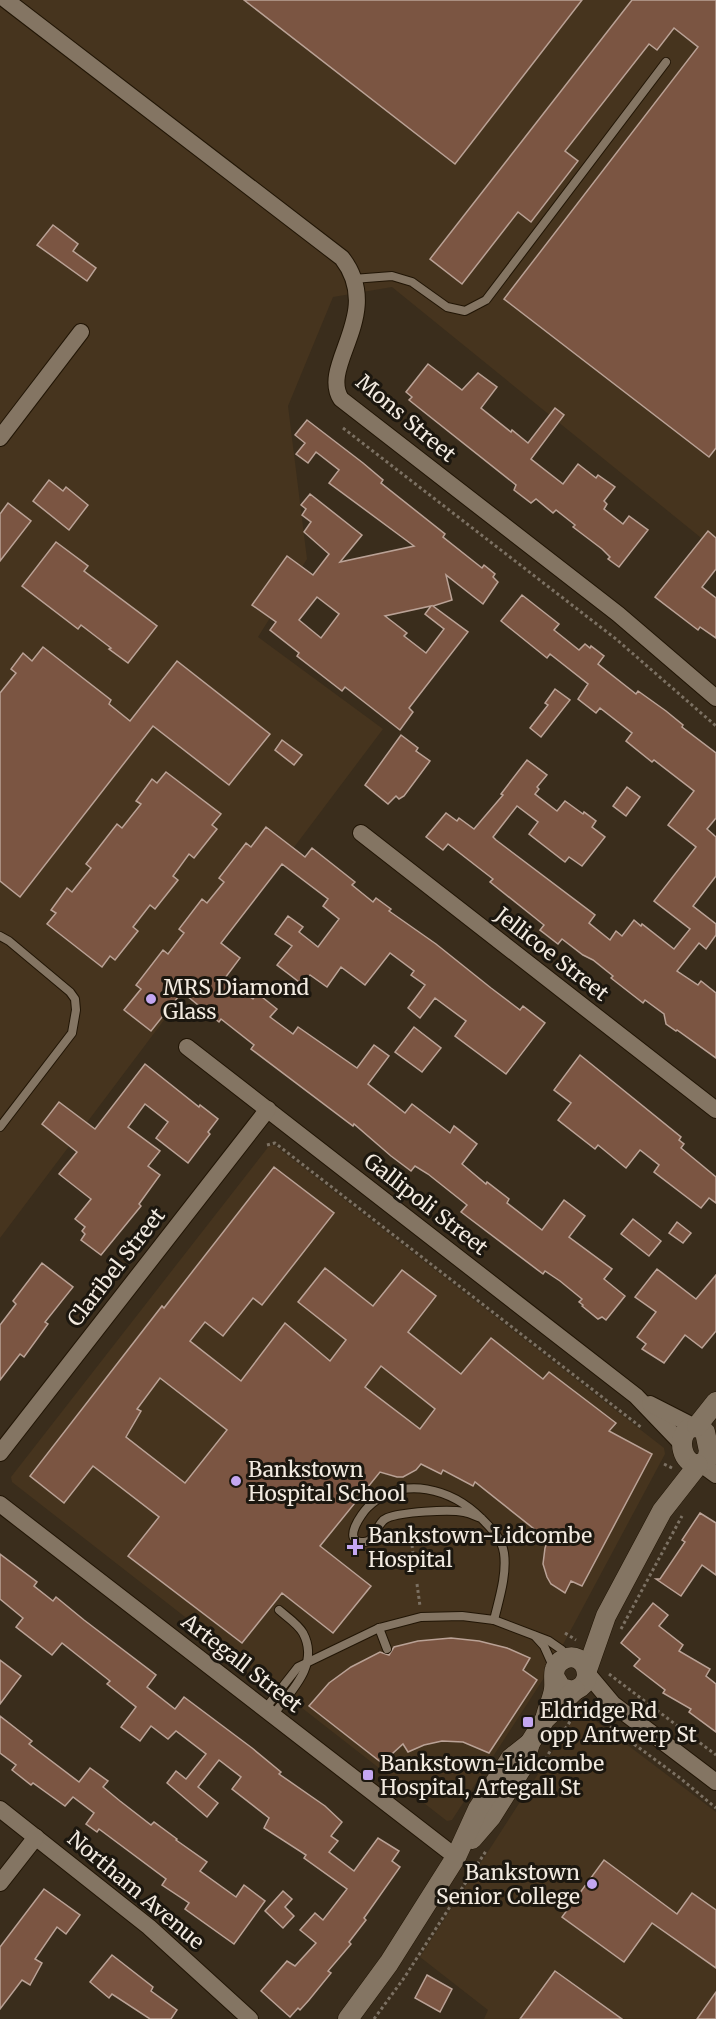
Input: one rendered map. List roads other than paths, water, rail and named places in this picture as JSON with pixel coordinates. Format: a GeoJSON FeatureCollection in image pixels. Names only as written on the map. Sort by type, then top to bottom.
{"type":"FeatureCollection","features":[{"type":"Feature","properties":{"kind":"street","name":"Mons Street"},"geometry":{"type":"LineString","coordinates":[[6,0],[336,253],[347,265],[353,279],[357,310],[335,382],[341,399],[625,620],[716,698]]}},
{"type":"Feature","properties":{"kind":"street"},"geometry":{"type":"LineString","coordinates":[[0,438],[81,332]]}},
{"type":"Feature","properties":{"kind":"street","name":"Jellicoe Street"},"geometry":{"type":"LineString","coordinates":[[361,833],[716,1110]]}},
{"type":"Feature","properties":{"kind":"street","name":"Gallipoli Street"},"geometry":{"type":"LineString","coordinates":[[187,1047],[706,1448]]}},
{"type":"Feature","properties":{"kind":"street","name":"Claribel Street"},"geometry":{"type":"LineString","coordinates":[[0,1453],[268,1109]]}},
{"type":"Feature","properties":{"kind":"street","name":"Gallipoli Street"},"geometry":{"type":"LineString","coordinates":[[636,1396],[683,1447]]}},
{"type":"Feature","properties":{"kind":"street"},"geometry":{"type":"LineString","coordinates":[[545,1719],[586,1683],[606,1616],[662,1511],[706,1448],[716,1402]]}},
{"type":"Feature","properties":{"kind":"street"},"geometry":{"type":"LineString","coordinates":[[683,1447],[688,1462],[706,1448]]}},
{"type":"Feature","properties":{"kind":"street"},"geometry":{"type":"LineString","coordinates":[[662,1511],[683,1447]]}},
{"type":"Feature","properties":{"kind":"street","name":"Artegall Street"},"geometry":{"type":"LineString","coordinates":[[0,1504],[456,1857]]}},
{"type":"Feature","properties":{"kind":"street"},"geometry":{"type":"LineString","coordinates":[[348,2017],[389,1963],[456,1857],[478,1809],[511,1758],[530,1743],[545,1719],[561,1666],[606,1616]]}},
{"type":"Feature","properties":{"kind":"street"},"geometry":{"type":"LineString","coordinates":[[561,1666],[581,1660],[586,1683],[716,1782]]}},
{"type":"Feature","properties":{"kind":"street"},"geometry":{"type":"LineString","coordinates":[[561,1666],[564,1689],[586,1683]]}},
{"type":"Feature","properties":{"kind":"street","name":"Northam Avenue"},"geometry":{"type":"LineString","coordinates":[[0,1809],[149,1926],[245,2014],[255,2019]]}},
{"type":"Feature","properties":{"kind":"street"},"geometry":{"type":"LineString","coordinates":[[0,1883],[36,1837]]}},
{"type":"Feature","properties":{"kind":"lane"},"geometry":{"type":"LineString","coordinates":[[353,279],[392,276],[412,282],[447,307],[465,311],[486,300],[666,62]]}},
{"type":"Feature","properties":{"kind":"lane"},"geometry":{"type":"LineString","coordinates":[[0,936],[70,992],[75,999],[76,1010],[72,1033],[0,1127]]}},
{"type":"Feature","properties":{"kind":"lane"},"geometry":{"type":"LineString","coordinates":[[481,1518],[466,1512],[451,1510],[387,1518],[378,1525],[369,1541],[364,1543],[358,1541],[353,1530],[363,1512],[380,1497],[392,1492],[416,1488],[433,1490],[455,1498],[470,1507],[481,1518],[499,1539],[504,1553],[504,1574],[494,1620]]}},
{"type":"Feature","properties":{"kind":"lane"},"geometry":{"type":"LineString","coordinates":[[279,1610],[295,1623],[303,1634],[308,1663]]}},
{"type":"Feature","properties":{"kind":"lane"},"geometry":{"type":"LineString","coordinates":[[269,1712],[298,1667],[379,1628],[421,1617],[462,1616],[494,1620],[555,1644],[562,1650],[561,1666]]}},
{"type":"Feature","properties":{"kind":"lane"},"geometry":{"type":"LineString","coordinates":[[379,1628],[387,1649]]}},
{"type":"Feature","properties":{"kind":"lane"},"geometry":{"type":"LineString","coordinates":[[535,1636],[561,1666]]}},
{"type":"Feature","properties":{"kind":"place","name":"MRS Diamond Glass"},"geometry":{"type":"Point","coordinates":[151,999]}},
{"type":"Feature","properties":{"kind":"place","name":"Bankstown Hospital School"},"geometry":{"type":"Point","coordinates":[236,1481]}},
{"type":"Feature","properties":{"kind":"place","name":"Bankstown-Lidcombe Hospital"},"geometry":{"type":"Point","coordinates":[355,1547]}},
{"type":"Feature","properties":{"kind":"place","name":"Eldridge Rd opp Antwerp St"},"geometry":{"type":"Point","coordinates":[528,1722]}},
{"type":"Feature","properties":{"kind":"place","name":"Bankstown-Lidcombe Hospital, Artegall St"},"geometry":{"type":"Point","coordinates":[368,1775]}},
{"type":"Feature","properties":{"kind":"place","name":"Bankstown Senior College"},"geometry":{"type":"Point","coordinates":[592,1884]}}]}
